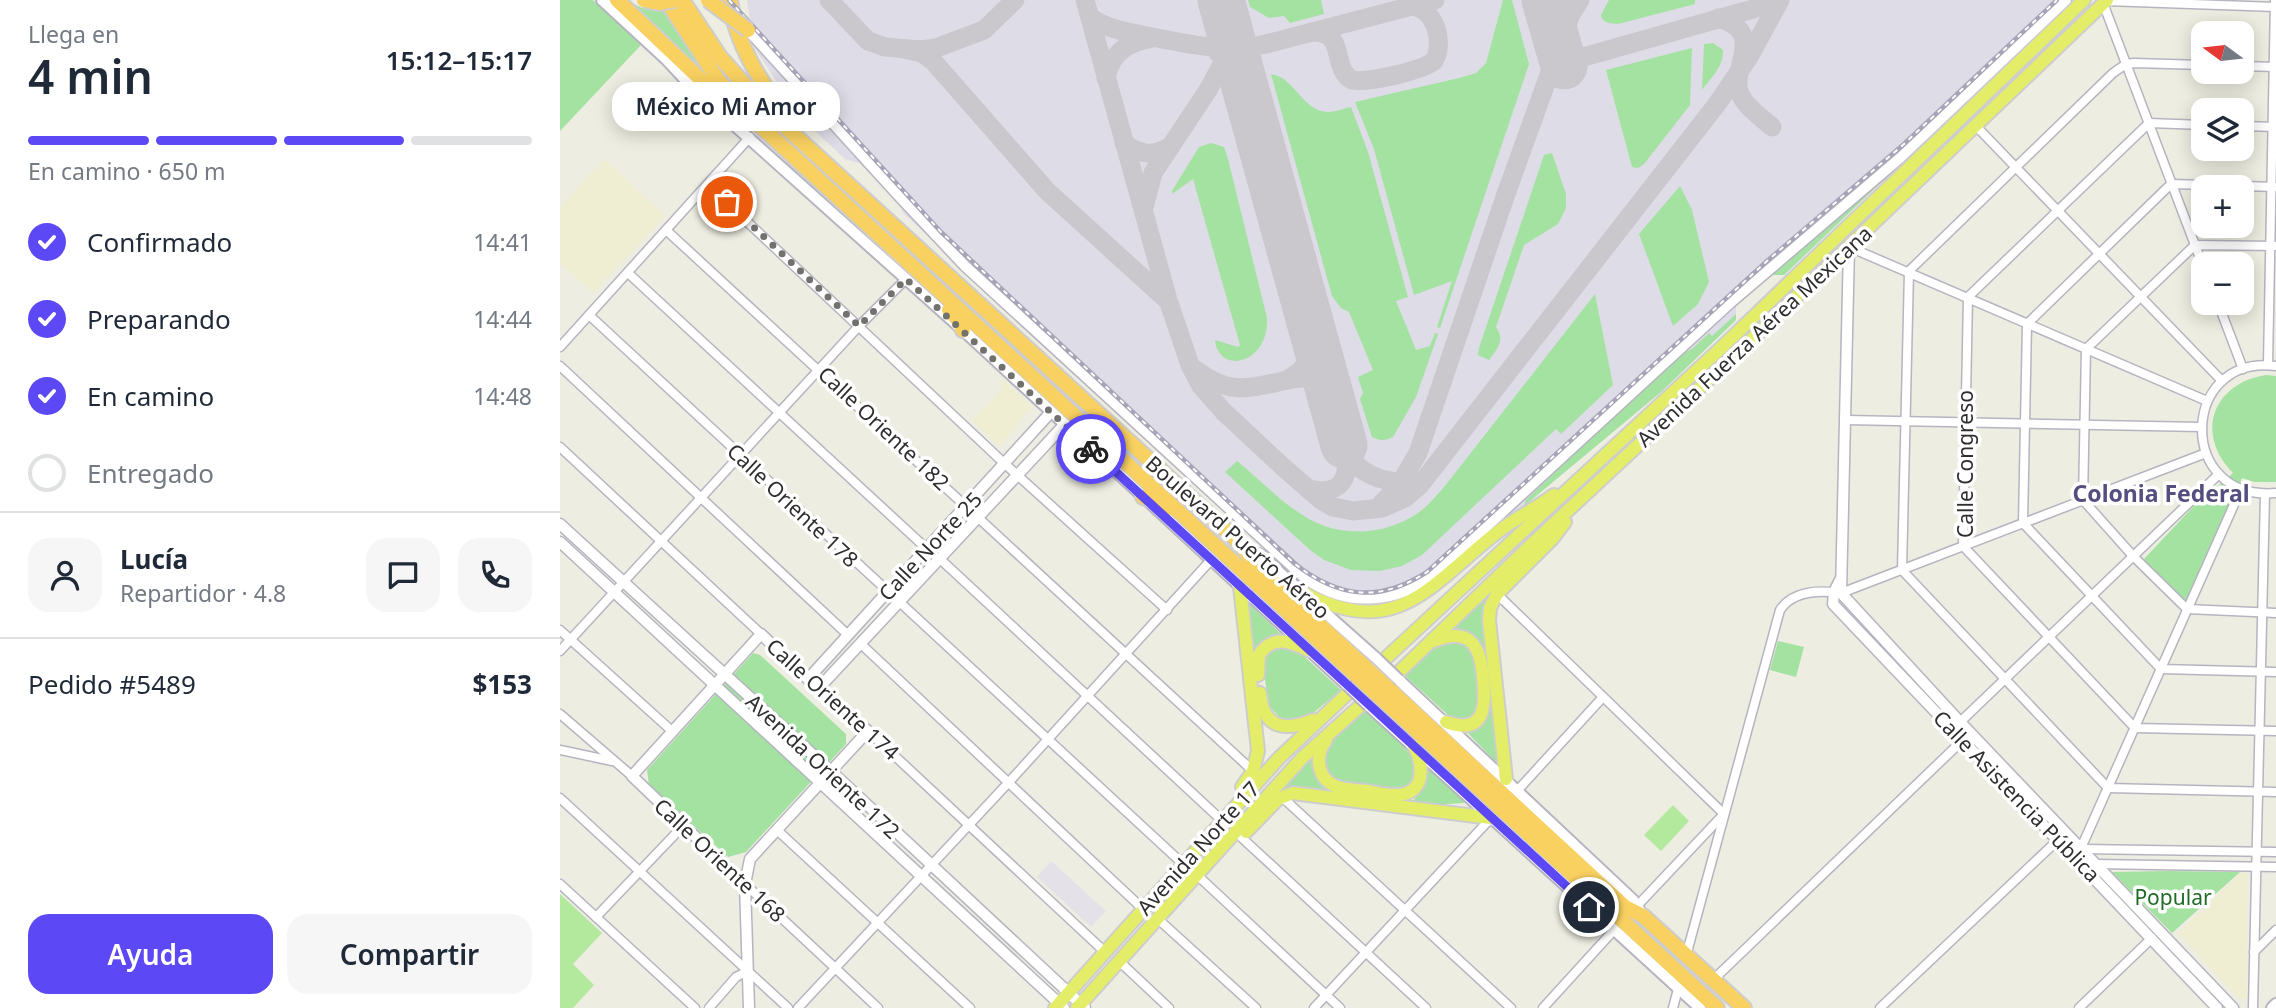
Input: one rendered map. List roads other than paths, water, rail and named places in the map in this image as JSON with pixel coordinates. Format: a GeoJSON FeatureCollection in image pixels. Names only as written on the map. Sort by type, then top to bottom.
{"type":"FeatureCollection","features":[{"type":"Feature","properties":{"kind":"highway"},"geometry":{"type":"LineString","coordinates":[[617,0],[750,125],[772,138]]}},
{"type":"Feature","properties":{"kind":"highway"},"geometry":{"type":"LineString","coordinates":[[644,0],[675,0]]}},
{"type":"Feature","properties":{"kind":"highway"},"geometry":{"type":"LineString","coordinates":[[666,0],[719,80],[772,138],[1199,530],[1625,907],[1640,911]]}},
{"type":"Feature","properties":{"kind":"highway","name":"Boulevard Puerto Aéreo"},"geometry":{"type":"LineString","coordinates":[[682,0],[720,57],[742,84],[1241,544]]}},
{"type":"Feature","properties":{"kind":"highway"},"geometry":{"type":"LineString","coordinates":[[708,0],[748,30]]}},
{"type":"Feature","properties":{"kind":"highway"},"geometry":{"type":"LineString","coordinates":[[730,0],[738,33],[751,62],[768,92],[808,147]]}},
{"type":"Feature","properties":{"kind":"highway"},"geometry":{"type":"LineString","coordinates":[[682,62],[713,106]]}},
{"type":"Feature","properties":{"kind":"highway"},"geometry":{"type":"LineString","coordinates":[[939,291],[940,300],[959,321],[963,330]]}},
{"type":"Feature","properties":{"kind":"highway"},"geometry":{"type":"LineString","coordinates":[[1143,497],[1157,502],[1181,522],[1199,530]]}},
{"type":"Feature","properties":{"kind":"highway"},"geometry":{"type":"LineString","coordinates":[[1241,544],[1253,563],[1363,673]]}},
{"type":"Feature","properties":{"kind":"highway"},"geometry":{"type":"LineString","coordinates":[[1383,691],[1541,845],[1717,1008]]}},
{"type":"Feature","properties":{"kind":"highway"},"geometry":{"type":"LineString","coordinates":[[1541,845],[1547,868]]}},
{"type":"Feature","properties":{"kind":"highway","name":"Boulevard Puerto Aéreo"},"geometry":{"type":"LineString","coordinates":[[1640,911],[1744,1008]]}},
{"type":"Feature","properties":{"kind":"main road","name":"Boulevard Puerto Aéreo"},"geometry":{"type":"LineString","coordinates":[[602,0],[713,106],[963,330],[1308,650],[1363,673]]}},
{"type":"Feature","properties":{"kind":"main road","name":"Avenida Fuerza Aérea Mexicana"},"geometry":{"type":"LineString","coordinates":[[1363,673],[1602,460],[2084,0]]}},
{"type":"Feature","properties":{"kind":"main road","name":"Avenida Fuerza Aérea Mexicana"},"geometry":{"type":"LineString","coordinates":[[1383,691],[1469,603],[1849,247],[2105,1]]}},
{"type":"Feature","properties":{"kind":"main road"},"geometry":{"type":"LineString","coordinates":[[1304,593],[1334,606],[1363,612],[1382,611],[1409,603],[1435,587],[1500,530],[1602,460]]}},
{"type":"Feature","properties":{"kind":"main road"},"geometry":{"type":"LineString","coordinates":[[1506,779],[1489,620],[1490,608],[1497,594],[1553,538],[1586,494]]}},
{"type":"Feature","properties":{"kind":"main road","name":"Boulevard Puerto Aéreo"},"geometry":{"type":"LineString","coordinates":[[1241,544],[1260,555],[1304,593],[1363,673],[1383,691],[1447,722],[1633,900],[1640,911]]}},
{"type":"Feature","properties":{"kind":"main road"},"geometry":{"type":"LineString","coordinates":[[1183,864],[1191,846],[1248,780],[1258,756],[1240,587]]}},
{"type":"Feature","properties":{"kind":"main road"},"geometry":{"type":"LineString","coordinates":[[1433,641],[1452,636],[1466,638],[1474,643],[1481,659],[1486,699],[1483,712],[1478,719],[1466,725],[1447,722]]}},
{"type":"Feature","properties":{"kind":"main road"},"geometry":{"type":"LineString","coordinates":[[1308,650],[1283,641],[1270,643],[1264,648],[1257,664],[1261,701],[1268,718],[1279,726],[1298,726],[1323,715]]}},
{"type":"Feature","properties":{"kind":"main road","name":"Avenida Norte 17"},"geometry":{"type":"LineString","coordinates":[[1060,1006],[1105,951],[1279,758],[1363,673]]}},
{"type":"Feature","properties":{"kind":"main road","name":"Boulevard Puerto Aéreo"},"geometry":{"type":"LineString","coordinates":[[1383,691],[1414,746],[1700,1008]]}},
{"type":"Feature","properties":{"kind":"main road","name":"Avenida Norte 17"},"geometry":{"type":"LineString","coordinates":[[1081,1007],[1119,961],[1302,758],[1383,691]]}},
{"type":"Feature","properties":{"kind":"main road"},"geometry":{"type":"LineString","coordinates":[[1333,731],[1322,746],[1318,760],[1325,778],[1338,787],[1394,796],[1407,793],[1417,784],[1422,772],[1414,746]]}},
{"type":"Feature","properties":{"kind":"main road"},"geometry":{"type":"LineString","coordinates":[[1197,875],[1213,867],[1282,797],[1297,793],[1491,818]]}},
{"type":"Feature","properties":{"kind":"street"},"geometry":{"type":"LineString","coordinates":[[748,30],[933,233],[1041,338],[1306,579],[1324,590],[1352,599],[1369,600],[1400,594],[1429,579],[1739,295],[1927,133],[2066,0]]}},
{"type":"Feature","properties":{"kind":"street"},"geometry":{"type":"LineString","coordinates":[[2198,252],[2126,64],[2105,1],[2275,4],[2272,365],[2244,369],[2222,381],[2207,401],[2201,427],[2206,453],[2219,474],[2241,489],[2265,494],[2276,493]]}},
{"type":"Feature","properties":{"kind":"street"},"geometry":{"type":"LineString","coordinates":[[2191,65],[2126,64],[2113,73],[1909,271],[1902,570],[2108,788],[2276,792]]}},
{"type":"Feature","properties":{"kind":"street"},"geometry":{"type":"LineString","coordinates":[[2254,66],[2275,67]]}},
{"type":"Feature","properties":{"kind":"street"},"geometry":{"type":"LineString","coordinates":[[1968,297],[2149,124],[2191,125]]}},
{"type":"Feature","properties":{"kind":"street"},"geometry":{"type":"LineString","coordinates":[[1975,125],[2222,381]]}},
{"type":"Feature","properties":{"kind":"street"},"geometry":{"type":"LineString","coordinates":[[2254,126],[2275,127]]}},
{"type":"Feature","properties":{"kind":"street"},"geometry":{"type":"LineString","coordinates":[[560,347],[750,137]]}},
{"type":"Feature","properties":{"kind":"street"},"geometry":{"type":"LineString","coordinates":[[2274,187],[2171,184],[2027,324],[2023,523],[2090,597],[2161,669],[2276,672]]}},
{"type":"Feature","properties":{"kind":"street"},"geometry":{"type":"LineString","coordinates":[[708,185],[1005,464],[1167,610]]}},
{"type":"Feature","properties":{"kind":"street","name":"Calle Oriente 182"},"geometry":{"type":"LineString","coordinates":[[666,230],[820,369],[1253,771]]}},
{"type":"Feature","properties":{"kind":"street"},"geometry":{"type":"LineString","coordinates":[[2274,245],[2195,245],[2085,349],[2082,500],[2133,556],[2187,609],[2276,612]]}},
{"type":"Feature","properties":{"kind":"street"},"geometry":{"type":"LineString","coordinates":[[1837,593],[1840,580],[1846,420],[1849,247],[2207,401]]}},
{"type":"Feature","properties":{"kind":"street"},"geometry":{"type":"LineString","coordinates":[[628,272],[927,549]]}},
{"type":"Feature","properties":{"kind":"street"},"geometry":{"type":"LineString","coordinates":[[560,651],[859,326],[906,279]]}},
{"type":"Feature","properties":{"kind":"street","name":"Calle Congreso"},"geometry":{"type":"LineString","coordinates":[[1968,297],[1963,546],[2135,728]]}},
{"type":"Feature","properties":{"kind":"street","name":"Calle Oriente 178"},"geometry":{"type":"LineString","coordinates":[[589,315],[1183,864]]}},
{"type":"Feature","properties":{"kind":"street"},"geometry":{"type":"LineString","coordinates":[[2223,315],[2244,369]]}},
{"type":"Feature","properties":{"kind":"street"},"geometry":{"type":"LineString","coordinates":[[560,366],[847,634]]}},
{"type":"Feature","properties":{"kind":"street","name":"Calle Norte 25"},"geometry":{"type":"LineString","coordinates":[[808,679],[1051,412]]}},
{"type":"Feature","properties":{"kind":"street"},"geometry":{"type":"LineString","coordinates":[[1846,420],[2201,427]]}},
{"type":"Feature","properties":{"kind":"street","name":"Calle Norte 25"},"geometry":{"type":"LineString","coordinates":[[818,689],[1065,424]]}},
{"type":"Feature","properties":{"kind":"street","name":"Calle Oriente 174"},"geometry":{"type":"LineString","coordinates":[[560,447],[818,689],[969,824],[1105,951]]}},
{"type":"Feature","properties":{"kind":"street"},"geometry":{"type":"LineString","coordinates":[[1686,956],[1780,610],[1786,601],[1794,596],[1822,591],[1837,593],[2206,453]]}},
{"type":"Feature","properties":{"kind":"street"},"geometry":{"type":"LineString","coordinates":[[1956,726],[2219,474]]}},
{"type":"Feature","properties":{"kind":"street"},"geometry":{"type":"LineString","coordinates":[[2082,849],[2241,489]]}},
{"type":"Feature","properties":{"kind":"street"},"geometry":{"type":"LineString","coordinates":[[2253,1008],[2265,494]]}},
{"type":"Feature","properties":{"kind":"street","name":"Avenida Oriente 172"},"geometry":{"type":"LineString","coordinates":[[560,524],[832,772],[1081,1007]]}},
{"type":"Feature","properties":{"kind":"street","name":"Avenida Oriente 172"},"geometry":{"type":"LineString","coordinates":[[560,542],[822,782],[1060,1006]]}},
{"type":"Feature","properties":{"kind":"street"},"geometry":{"type":"LineString","coordinates":[[939,558],[1216,815]]}},
{"type":"Feature","properties":{"kind":"street"},"geometry":{"type":"LineString","coordinates":[[798,1008],[1048,740],[1211,560]]}},
{"type":"Feature","properties":{"kind":"street","name":"Calle Asistencia Pública"},"geometry":{"type":"LineString","coordinates":[[1837,593],[2217,1008]]}},
{"type":"Feature","properties":{"kind":"street"},"geometry":{"type":"LineString","coordinates":[[1497,594],[1724,814]]}},
{"type":"Feature","properties":{"kind":"street"},"geometry":{"type":"LineString","coordinates":[[560,630],[672,731]]}},
{"type":"Feature","properties":{"kind":"street"},"geometry":{"type":"LineString","coordinates":[[632,776],[761,634]]}},
{"type":"Feature","properties":{"kind":"street"},"geometry":{"type":"LineString","coordinates":[[861,644],[1143,909]]}},
{"type":"Feature","properties":{"kind":"street"},"geometry":{"type":"LineString","coordinates":[[1517,791],[1602,697]]}},
{"type":"Feature","properties":{"kind":"street","name":"Calle Oriente 168"},"geometry":{"type":"LineString","coordinates":[[560,714],[632,776],[682,827],[878,1008]]}},
{"type":"Feature","properties":{"kind":"street"},"geometry":{"type":"LineString","coordinates":[[2135,728],[2276,732]]}},
{"type":"Feature","properties":{"kind":"street"},"geometry":{"type":"LineString","coordinates":[[750,1008],[744,884],[750,859],[868,732]]}},
{"type":"Feature","properties":{"kind":"street"},"geometry":{"type":"LineString","coordinates":[[1713,980],[1967,737]]}},
{"type":"Feature","properties":{"kind":"street"},"geometry":{"type":"LineString","coordinates":[[560,750],[614,761]]}},
{"type":"Feature","properties":{"kind":"street"},"geometry":{"type":"LineString","coordinates":[[1282,797],[1511,1008]]}},
{"type":"Feature","properties":{"kind":"street"},"geometry":{"type":"LineString","coordinates":[[560,798],[788,1008]]}},
{"type":"Feature","properties":{"kind":"street"},"geometry":{"type":"LineString","coordinates":[[1640,911],[1724,814]]}},
{"type":"Feature","properties":{"kind":"street"},"geometry":{"type":"LineString","coordinates":[[1314,1008],[1491,818]]}},
{"type":"Feature","properties":{"kind":"street"},"geometry":{"type":"LineString","coordinates":[[596,917],[682,827]]}},
{"type":"Feature","properties":{"kind":"street"},"geometry":{"type":"LineString","coordinates":[[778,830],[970,1008]]}},
{"type":"Feature","properties":{"kind":"street"},"geometry":{"type":"LineString","coordinates":[[1880,1008],[2062,836]]}},
{"type":"Feature","properties":{"kind":"street","name":"Calle Asistencia Pública"},"geometry":{"type":"LineString","coordinates":[[2062,836],[2082,849],[2233,1008]]}},
{"type":"Feature","properties":{"kind":"street"},"geometry":{"type":"LineString","coordinates":[[1241,837],[1426,1008]]}},
{"type":"Feature","properties":{"kind":"street","name":"Calle Asistencia Pública"},"geometry":{"type":"LineString","coordinates":[[2082,849],[2276,852]]}},
{"type":"Feature","properties":{"kind":"street","name":"Calle Asistencia Pública"},"geometry":{"type":"LineString","coordinates":[[2096,864],[2276,867]]}},
{"type":"Feature","properties":{"kind":"street"},"geometry":{"type":"LineString","coordinates":[[1197,875],[1340,1008]]}},
{"type":"Feature","properties":{"kind":"street"},"geometry":{"type":"LineString","coordinates":[[560,884],[695,1008]]}},
{"type":"Feature","properties":{"kind":"street"},"geometry":{"type":"LineString","coordinates":[[1158,919],[1256,1008]]}},
{"type":"Feature","properties":{"kind":"street"},"geometry":{"type":"LineString","coordinates":[[1543,1008],[1614,930]]}},
{"type":"Feature","properties":{"kind":"street"},"geometry":{"type":"LineString","coordinates":[[2254,951],[2276,930]]}},
{"type":"Feature","properties":{"kind":"street"},"geometry":{"type":"LineString","coordinates":[[2079,1008],[2152,938]]}},
{"type":"Feature","properties":{"kind":"street"},"geometry":{"type":"LineString","coordinates":[[1119,961],[1169,1008]]}},
{"type":"Feature","properties":{"kind":"street"},"geometry":{"type":"LineString","coordinates":[[709,1008],[736,978],[748,971]]}},
{"type":"Feature","properties":{"kind":"street"},"geometry":{"type":"LineString","coordinates":[[1673,1008],[1678,989]]}},
{"type":"Feature","properties":{"kind":"railway"},"geometry":{"type":"LineString","coordinates":[[729,0],[941,232],[1295,564],[1327,584],[1360,592],[1392,589],[1427,572],[1767,261],[1904,144],[2057,0]]}},
{"type":"Feature","properties":{"kind":"place","name":"México Mi Amor"},"geometry":{"type":"Point","coordinates":[727,202]}},
{"type":"Feature","properties":{"kind":"district","name":"Colonia Federal"},"geometry":{"type":"Point","coordinates":[2161,493]}},
{"type":"Feature","properties":{"kind":"park label","name":"Popular"},"geometry":{"type":"Point","coordinates":[2173,897]}}]}
